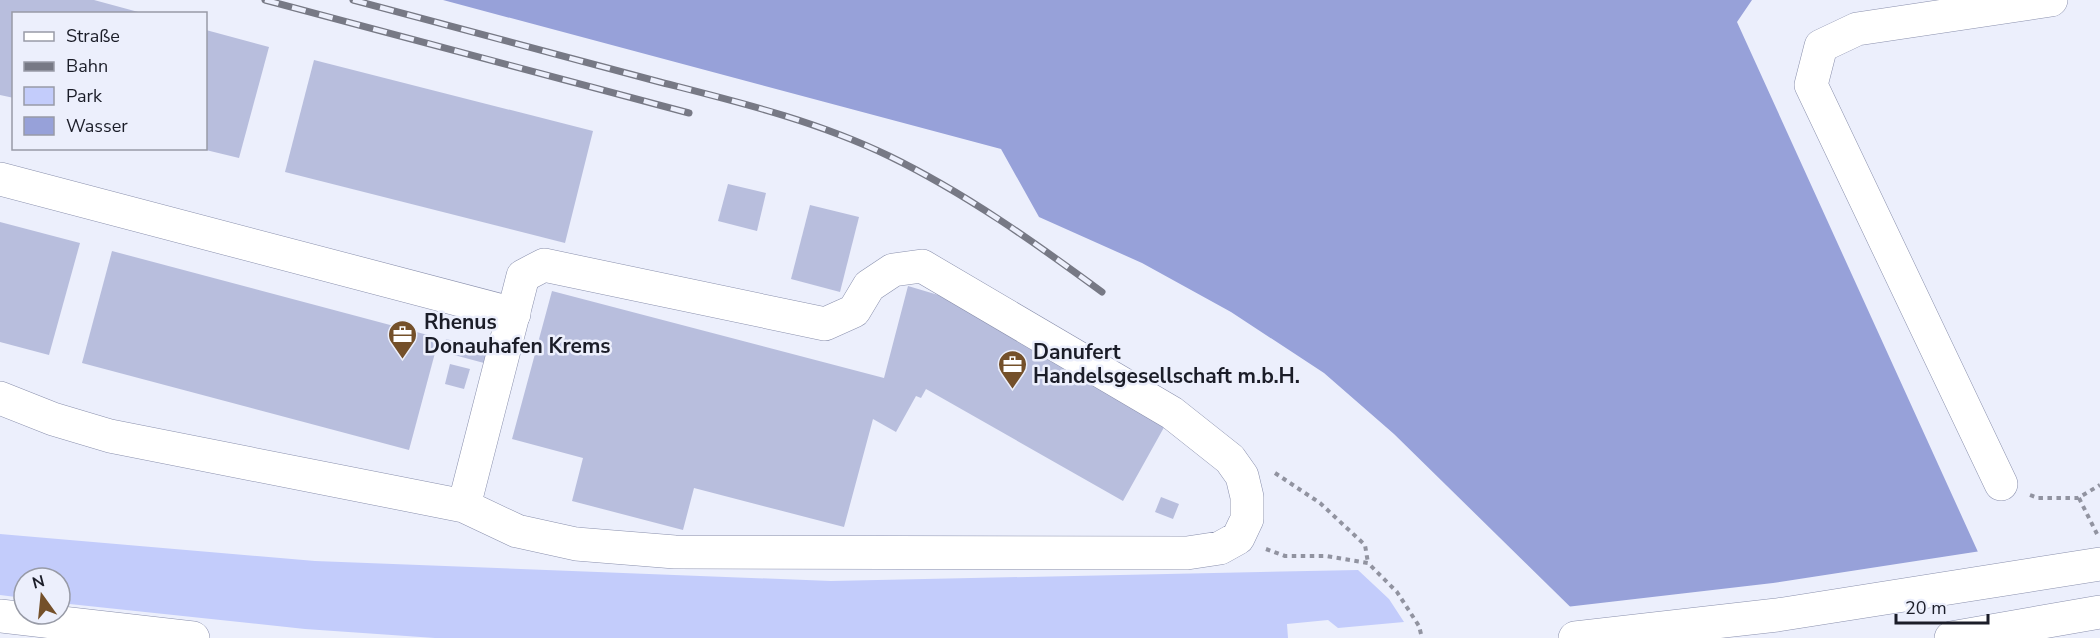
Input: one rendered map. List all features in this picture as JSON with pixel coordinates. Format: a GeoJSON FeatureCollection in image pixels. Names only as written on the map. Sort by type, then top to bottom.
{"type":"FeatureCollection","features":[{"type":"Feature","properties":{"kind":"main road"},"geometry":{"type":"LineString","coordinates":[[2001,484],[1811,85],[1821,46],[1857,29],[2051,0]]}},
{"type":"Feature","properties":{"kind":"main road"},"geometry":{"type":"LineString","coordinates":[[0,179],[514,314]]}},
{"type":"Feature","properties":{"kind":"main road"},"geometry":{"type":"LineString","coordinates":[[0,398],[53,419],[110,436],[464,506],[517,531],[576,544],[675,552],[1187,553],[1220,548],[1238,538],[1247,519],[1247,497],[1242,476],[1230,459],[1172,413],[922,267],[892,270],[869,286],[854,311],[825,324],[544,264],[523,276],[464,506]]}},
{"type":"Feature","properties":{"kind":"main road"},"geometry":{"type":"LineString","coordinates":[[1575,638],[1778,615],[2100,564]]}},
{"type":"Feature","properties":{"kind":"main road"},"geometry":{"type":"LineString","coordinates":[[1951,638],[2100,612]]}},
{"type":"Feature","properties":{"kind":"main road"},"geometry":{"type":"LineString","coordinates":[[0,616],[193,638]]}},
{"type":"Feature","properties":{"kind":"path"},"geometry":{"type":"LineString","coordinates":[[1242,476],[1266,467],[1320,502],[1365,545],[1368,563],[1397,592],[1419,626],[1422,638]]}},
{"type":"Feature","properties":{"kind":"path"},"geometry":{"type":"LineString","coordinates":[[2001,484],[2038,498],[2078,498],[2100,485]]}},
{"type":"Feature","properties":{"kind":"path"},"geometry":{"type":"LineString","coordinates":[[2078,498],[2100,540]]}},
{"type":"Feature","properties":{"kind":"path"},"geometry":{"type":"LineString","coordinates":[[1238,538],[1285,556],[1326,556],[1368,563]]}},
{"type":"Feature","properties":{"kind":"green space"},"geometry":{"type":"Polygon","coordinates":[[[0,534],[315,561],[831,581],[1358,570],[1389,599],[1404,622],[1338,628],[1328,620],[1287,624],[1288,638],[435,638],[305,629],[72,604],[72,566],[12,566],[12,596],[0,595],[0,534]]]}},
{"type":"Feature","properties":{"kind":"water"},"geometry":{"type":"Polygon","coordinates":[[[443,0],[1752,0],[1737,22],[1978,552],[2026,638],[1602,638],[1394,434],[1324,373],[1231,312],[1142,263],[1039,217],[1001,149],[443,0]]]}},
{"type":"Feature","properties":{"kind":"pier"},"geometry":{"type":"Polygon","coordinates":[[[1981,551],[2029,638],[1598,638],[1566,607],[1773,583],[1981,551]]]}},
{"type":"Feature","properties":{"kind":"building"},"geometry":{"type":"Polygon","coordinates":[[[0,0],[94,0],[138,12],[12,12],[12,98],[0,95],[0,0]]]}},
{"type":"Feature","properties":{"kind":"building"},"geometry":{"type":"Polygon","coordinates":[[[207,30],[269,47],[239,158],[206,150],[207,30]]]}},
{"type":"Feature","properties":{"kind":"building"},"geometry":{"type":"Polygon","coordinates":[[[314,60],[593,131],[565,243],[285,172],[314,60]]]}},
{"type":"Feature","properties":{"kind":"building"},"geometry":{"type":"Polygon","coordinates":[[[728,184],[766,193],[757,231],[718,221],[728,184]]]}},
{"type":"Feature","properties":{"kind":"building"},"geometry":{"type":"Polygon","coordinates":[[[810,205],[859,217],[840,292],[791,279],[810,205]]]}},
{"type":"Feature","properties":{"kind":"building"},"geometry":{"type":"Polygon","coordinates":[[[0,222],[80,243],[49,355],[0,342],[0,222]]]}},
{"type":"Feature","properties":{"kind":"building"},"geometry":{"type":"Polygon","coordinates":[[[112,251],[439,338],[409,450],[82,363],[112,251]]]}},
{"type":"Feature","properties":{"kind":"building"},"geometry":{"type":"Polygon","coordinates":[[[908,286],[945,297],[1167,422],[1123,501],[926,389],[921,398],[916,396],[896,432],[873,419],[844,527],[694,488],[683,530],[572,501],[583,458],[512,439],[552,291],[884,378],[908,286]]]}},
{"type":"Feature","properties":{"kind":"building"},"geometry":{"type":"Polygon","coordinates":[[[446,339],[488,350],[484,363],[443,352],[446,339]]]}},
{"type":"Feature","properties":{"kind":"building"},"geometry":{"type":"Polygon","coordinates":[[[450,364],[470,369],[464,389],[445,384],[450,364]]]}},
{"type":"Feature","properties":{"kind":"building"},"geometry":{"type":"Polygon","coordinates":[[[1161,497],[1179,504],[1173,519],[1155,512],[1161,497]]]}},
{"type":"Feature","properties":{"kind":"railway"},"geometry":{"type":"LineString","coordinates":[[265,0],[689,113]]}},
{"type":"Feature","properties":{"kind":"railway"},"geometry":{"type":"LineString","coordinates":[[353,0],[744,104],[861,143],[917,170],[972,202],[1102,292]]}},
{"type":"Feature","properties":{"kind":"place","name":"Rhenus Donauhafen Krems"},"geometry":{"type":"Point","coordinates":[403,360]}},
{"type":"Feature","properties":{"kind":"place","name":"Danufert Handelsgesellschaft m.b.H."},"geometry":{"type":"Point","coordinates":[1012,390]}}]}
